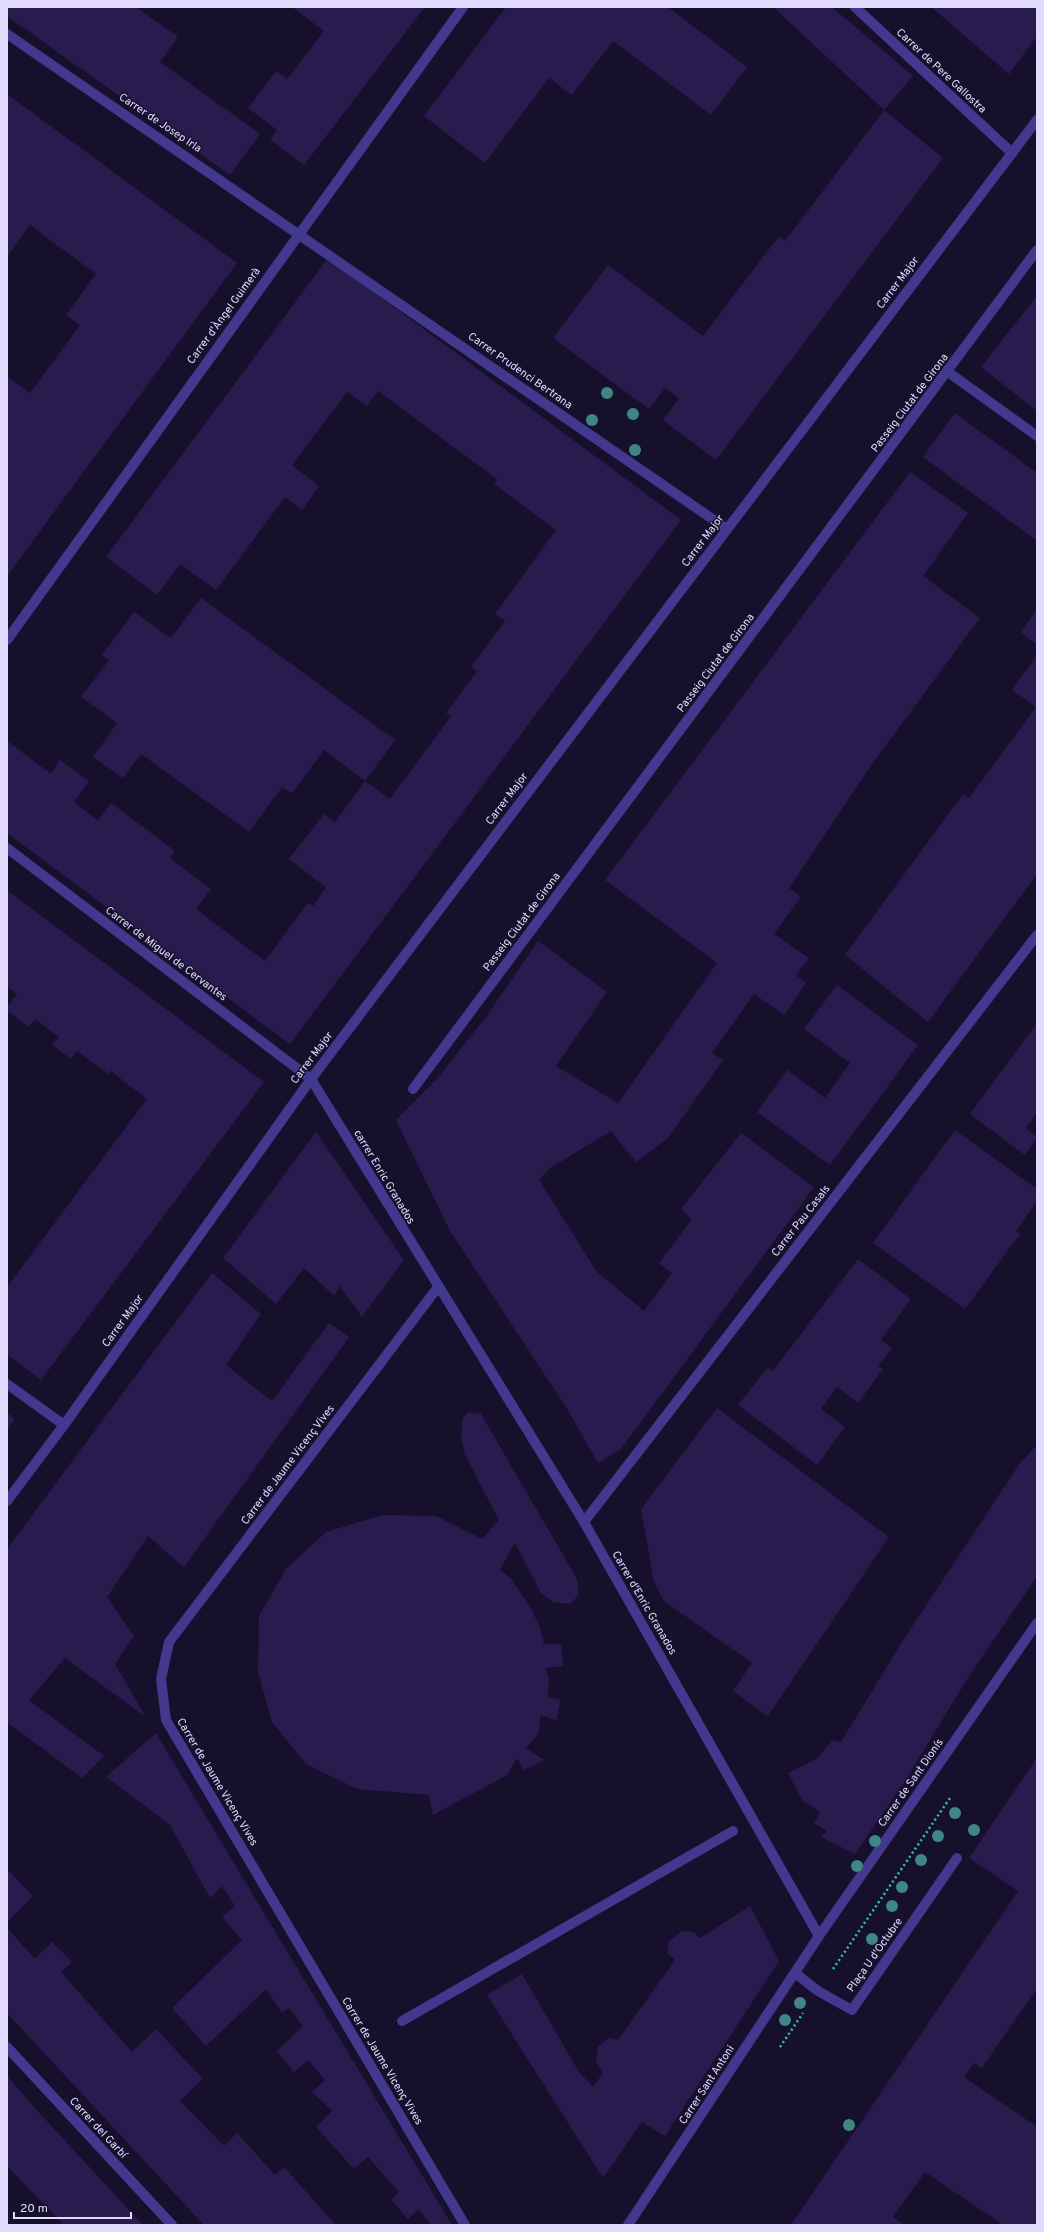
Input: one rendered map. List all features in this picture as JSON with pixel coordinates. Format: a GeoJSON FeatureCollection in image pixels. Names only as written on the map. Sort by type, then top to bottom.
{"type":"FeatureCollection","features":[{"type":"Feature","properties":{"kind":"street","name":"Carrer d'Àngel Guimerà"},"geometry":{"type":"LineString","coordinates":[[7,640],[462,7]]}},
{"type":"Feature","properties":{"kind":"street","name":"Carrer de Pere Gallostra"},"geometry":{"type":"LineString","coordinates":[[855,7],[1012,153]]}},
{"type":"Feature","properties":{"kind":"street","name":"Carrer de Josep Irla"},"geometry":{"type":"LineString","coordinates":[[7,34],[299,232]]}},
{"type":"Feature","properties":{"kind":"street","name":"Carrer Major"},"geometry":{"type":"LineString","coordinates":[[7,1501],[64,1425],[311,1079],[1037,120]]}},
{"type":"Feature","properties":{"kind":"street","name":"Carrer Prudenci Bertrana"},"geometry":{"type":"LineString","coordinates":[[299,232],[727,529]]}},
{"type":"Feature","properties":{"kind":"street","name":"Passeig Ciutat de Girona"},"geometry":{"type":"LineString","coordinates":[[413,1089],[948,372],[1037,250]]}},
{"type":"Feature","properties":{"kind":"street"},"geometry":{"type":"LineString","coordinates":[[948,372],[1037,436]]}},
{"type":"Feature","properties":{"kind":"street","name":"Carrer de Miguel de Cervantes"},"geometry":{"type":"LineString","coordinates":[[7,848],[311,1079]]}},
{"type":"Feature","properties":{"kind":"street","name":"Carrer Pau Casals"},"geometry":{"type":"LineString","coordinates":[[584,1522],[1037,935]]}},
{"type":"Feature","properties":{"kind":"street","name":"carrer Enric Granados"},"geometry":{"type":"LineString","coordinates":[[311,1079],[438,1287]]}},
{"type":"Feature","properties":{"kind":"street","name":"Carrer d'Enric Granados"},"geometry":{"type":"LineString","coordinates":[[438,1287],[584,1522],[820,1936]]}},
{"type":"Feature","properties":{"kind":"street","name":"Carrer de Jaume Vicenç Vives"},"geometry":{"type":"LineString","coordinates":[[438,1287],[169,1642],[160,1679],[166,1720],[465,2225]]}},
{"type":"Feature","properties":{"kind":"street"},"geometry":{"type":"LineString","coordinates":[[7,1384],[64,1425]]}},
{"type":"Feature","properties":{"kind":"street","name":"Carrer de Sant Dionís"},"geometry":{"type":"LineString","coordinates":[[805,1958],[1037,1623]]}},
{"type":"Feature","properties":{"kind":"street"},"geometry":{"type":"LineString","coordinates":[[402,2021],[733,1831]]}},
{"type":"Feature","properties":{"kind":"street","name":"Plaça U d'Octubre"},"geometry":{"type":"LineString","coordinates":[[795,1973],[818,1991],[852,2010],[957,1858]]}},
{"type":"Feature","properties":{"kind":"street","name":"Carrer Sant Antoni"},"geometry":{"type":"LineString","coordinates":[[628,2225],[805,1958]]}},
{"type":"Feature","properties":{"kind":"street","name":"Carrer del Garbí"},"geometry":{"type":"LineString","coordinates":[[7,2047],[172,2225]]}},
{"type":"Feature","properties":{"kind":"path"},"geometry":{"type":"LineString","coordinates":[[778,2050],[952,1795]]}},
{"type":"Feature","properties":{"kind":"building"},"geometry":{"type":"Polygon","coordinates":[[[7,7],[136,7],[178,37],[160,62],[260,134],[230,175],[7,16],[7,7]]]}},
{"type":"Feature","properties":{"kind":"building"},"geometry":{"type":"Polygon","coordinates":[[[292,7],[425,7],[304,165],[270,139],[277,130],[248,108],[276,71],[287,79],[324,31],[292,7]]]}},
{"type":"Feature","properties":{"kind":"building"},"geometry":{"type":"Polygon","coordinates":[[[506,7],[668,7],[747,67],[711,115],[613,41],[572,95],[549,78],[485,163],[424,116],[506,7]]]}},
{"type":"Feature","properties":{"kind":"building"},"geometry":{"type":"Polygon","coordinates":[[[773,7],[832,7],[913,76],[884,110],[773,7]]]}},
{"type":"Feature","properties":{"kind":"building"},"geometry":{"type":"Polygon","coordinates":[[[931,7],[1037,7],[1037,36],[1009,74],[931,7]]]}},
{"type":"Feature","properties":{"kind":"building"},"geometry":{"type":"Polygon","coordinates":[[[7,94],[237,263],[7,576],[7,376],[30,393],[80,325],[66,315],[96,274],[30,225],[7,257],[7,94]]]}},
{"type":"Feature","properties":{"kind":"building"},"geometry":{"type":"Polygon","coordinates":[[[884,110],[943,158],[716,460],[663,420],[679,398],[665,388],[649,409],[553,338],[608,265],[703,336],[779,236],[785,241],[884,110]]]}},
{"type":"Feature","properties":{"kind":"building"},"geometry":{"type":"Polygon","coordinates":[[[328,258],[681,520],[290,1044],[7,833],[7,741],[51,774],[60,760],[89,781],[74,802],[98,821],[111,803],[175,851],[170,858],[211,889],[196,909],[265,961],[308,903],[313,906],[326,887],[289,859],[324,814],[335,822],[365,781],[390,799],[451,716],[446,713],[477,671],[471,667],[505,621],[495,614],[556,530],[494,484],[497,479],[378,391],[367,406],[347,392],[292,465],[319,486],[302,510],[285,497],[216,590],[180,564],[157,595],[106,557],[328,258]]]}},
{"type":"Feature","properties":{"kind":"building"},"geometry":{"type":"Polygon","coordinates":[[[1037,296],[1037,411],[981,367],[1037,296]]]}},
{"type":"Feature","properties":{"kind":"building"},"geometry":{"type":"Polygon","coordinates":[[[955,413],[1037,473],[1037,541],[923,457],[955,413]]]}},
{"type":"Feature","properties":{"kind":"building"},"geometry":{"type":"Polygon","coordinates":[[[910,472],[968,513],[923,576],[980,618],[872,764],[789,888],[801,897],[774,934],[809,958],[796,975],[806,983],[784,1015],[754,994],[712,1053],[723,1060],[668,1138],[636,1162],[611,1131],[550,1168],[539,1180],[597,1272],[644,1311],[672,1273],[659,1263],[692,1219],[681,1209],[741,1133],[814,1187],[621,1449],[598,1463],[566,1407],[450,1231],[396,1120],[436,1080],[486,1017],[538,941],[607,992],[556,1066],[618,1103],[717,963],[605,880],[910,472]]]}},
{"type":"Feature","properties":{"kind":"building"},"geometry":{"type":"Polygon","coordinates":[[[201,598],[395,740],[365,781],[324,750],[292,793],[282,787],[249,832],[141,754],[123,778],[93,757],[117,723],[81,697],[109,660],[102,655],[134,612],[171,638],[201,598]]]}},
{"type":"Feature","properties":{"kind":"building"},"geometry":{"type":"Polygon","coordinates":[[[1037,609],[1037,645],[1021,632],[1037,609]]]}},
{"type":"Feature","properties":{"kind":"building"},"geometry":{"type":"Polygon","coordinates":[[[1037,655],[1037,874],[928,1022],[845,955],[963,794],[969,798],[1036,707],[1012,690],[1037,655]]]}},
{"type":"Feature","properties":{"kind":"building"},"geometry":{"type":"Polygon","coordinates":[[[7,890],[264,1082],[41,1380],[7,1354],[7,1287],[147,1099],[111,1071],[109,1074],[77,1051],[71,1059],[52,1045],[59,1037],[35,1019],[29,1027],[7,1011],[7,1007],[17,994],[7,986],[7,890]]]}},
{"type":"Feature","properties":{"kind":"building"},"geometry":{"type":"Polygon","coordinates":[[[837,985],[918,1045],[830,1165],[757,1112],[787,1070],[825,1098],[850,1063],[804,1029],[837,985]]]}},
{"type":"Feature","properties":{"kind":"building"},"geometry":{"type":"Polygon","coordinates":[[[1037,1023],[1037,1112],[1026,1128],[1037,1138],[1025,1155],[970,1114],[1037,1023]]]}},
{"type":"Feature","properties":{"kind":"building"},"geometry":{"type":"Polygon","coordinates":[[[955,1130],[1037,1189],[1037,1201],[1016,1231],[1020,1234],[965,1309],[873,1243],[955,1130]]]}},
{"type":"Feature","properties":{"kind":"building"},"geometry":{"type":"Polygon","coordinates":[[[316,1132],[404,1260],[362,1317],[340,1286],[334,1296],[304,1268],[276,1304],[223,1258],[316,1132]]]}},
{"type":"Feature","properties":{"kind":"building"},"geometry":{"type":"Polygon","coordinates":[[[858,1259],[911,1299],[881,1340],[892,1348],[878,1366],[883,1369],[858,1403],[837,1387],[821,1409],[845,1427],[817,1465],[738,1405],[768,1367],[773,1371],[858,1259]]]}},
{"type":"Feature","properties":{"kind":"building"},"geometry":{"type":"Polygon","coordinates":[[[212,1273],[261,1314],[226,1365],[272,1401],[329,1323],[349,1337],[184,1567],[148,1536],[107,1597],[134,1636],[115,1664],[146,1717],[65,1658],[29,1700],[104,1756],[82,1778],[7,1722],[7,1549],[212,1273]]]}},
{"type":"Feature","properties":{"kind":"building"},"geometry":{"type":"Polygon","coordinates":[[[717,1408],[889,1537],[768,1716],[733,1691],[752,1663],[664,1601],[654,1582],[641,1509],[717,1408]]]}},
{"type":"Feature","properties":{"kind":"building"},"geometry":{"type":"Polygon","coordinates":[[[469,1412],[481,1414],[577,1579],[579,1594],[571,1604],[553,1602],[541,1593],[515,1543],[500,1569],[512,1580],[530,1607],[539,1625],[544,1644],[561,1644],[563,1666],[546,1668],[549,1680],[548,1697],[561,1700],[556,1720],[541,1715],[538,1734],[526,1748],[544,1760],[524,1770],[517,1758],[507,1775],[433,1815],[429,1795],[357,1789],[306,1764],[272,1722],[258,1672],[259,1616],[286,1569],[326,1532],[382,1515],[436,1516],[482,1539],[499,1520],[465,1455],[461,1436],[463,1418],[469,1412]]]}},
{"type":"Feature","properties":{"kind":"building"},"geometry":{"type":"Polygon","coordinates":[[[7,1413],[15,1419],[7,1430],[7,1413]]]}},
{"type":"Feature","properties":{"kind":"building"},"geometry":{"type":"Polygon","coordinates":[[[1037,1445],[1037,1576],[966,1681],[905,1781],[855,1854],[821,1837],[827,1831],[814,1823],[820,1812],[802,1800],[788,1773],[818,1758],[832,1740],[841,1742],[902,1642],[1020,1463],[1037,1445]]]}},
{"type":"Feature","properties":{"kind":"building"},"geometry":{"type":"Polygon","coordinates":[[[156,1733],[452,2225],[431,2225],[419,2209],[408,2219],[391,2200],[399,2192],[368,2157],[354,2169],[316,2127],[332,2111],[312,2092],[325,2080],[308,2060],[294,2072],[277,2051],[303,2026],[289,2008],[282,2013],[266,1989],[206,2046],[172,2008],[242,1940],[222,1917],[235,1906],[222,1886],[210,1898],[170,1825],[106,1777],[156,1733]]]}},
{"type":"Feature","properties":{"kind":"building"},"geometry":{"type":"Polygon","coordinates":[[[1037,1758],[1037,1988],[982,2068],[974,2063],[964,2077],[1037,2127],[1037,2225],[1003,2225],[925,2172],[893,2217],[905,2225],[791,2225],[1018,1891],[969,1858],[1037,1758]]]}},
{"type":"Feature","properties":{"kind":"building"},"geometry":{"type":"Polygon","coordinates":[[[9,1871],[33,1896],[7,1922],[7,1873],[9,1871]]]}},
{"type":"Feature","properties":{"kind":"building"},"geometry":{"type":"Polygon","coordinates":[[[750,1906],[779,1961],[665,2136],[642,2122],[603,2178],[487,1995],[522,1974],[579,2072],[593,2087],[603,2073],[596,2061],[598,2047],[609,2038],[618,2040],[675,1960],[667,1953],[669,1941],[682,1931],[694,1932],[700,1938],[750,1906]]]}},
{"type":"Feature","properties":{"kind":"building"},"geometry":{"type":"Polygon","coordinates":[[[7,1928],[35,1959],[52,1942],[72,1962],[61,1972],[132,2052],[156,2029],[203,2079],[180,2101],[224,2146],[237,2133],[275,2175],[284,2167],[336,2225],[204,2225],[7,2013],[7,1928]]]}},
{"type":"Feature","properties":{"kind":"building"},"geometry":{"type":"Polygon","coordinates":[[[7,2076],[143,2225],[64,2225],[7,2166],[7,2076]]]}}]}
